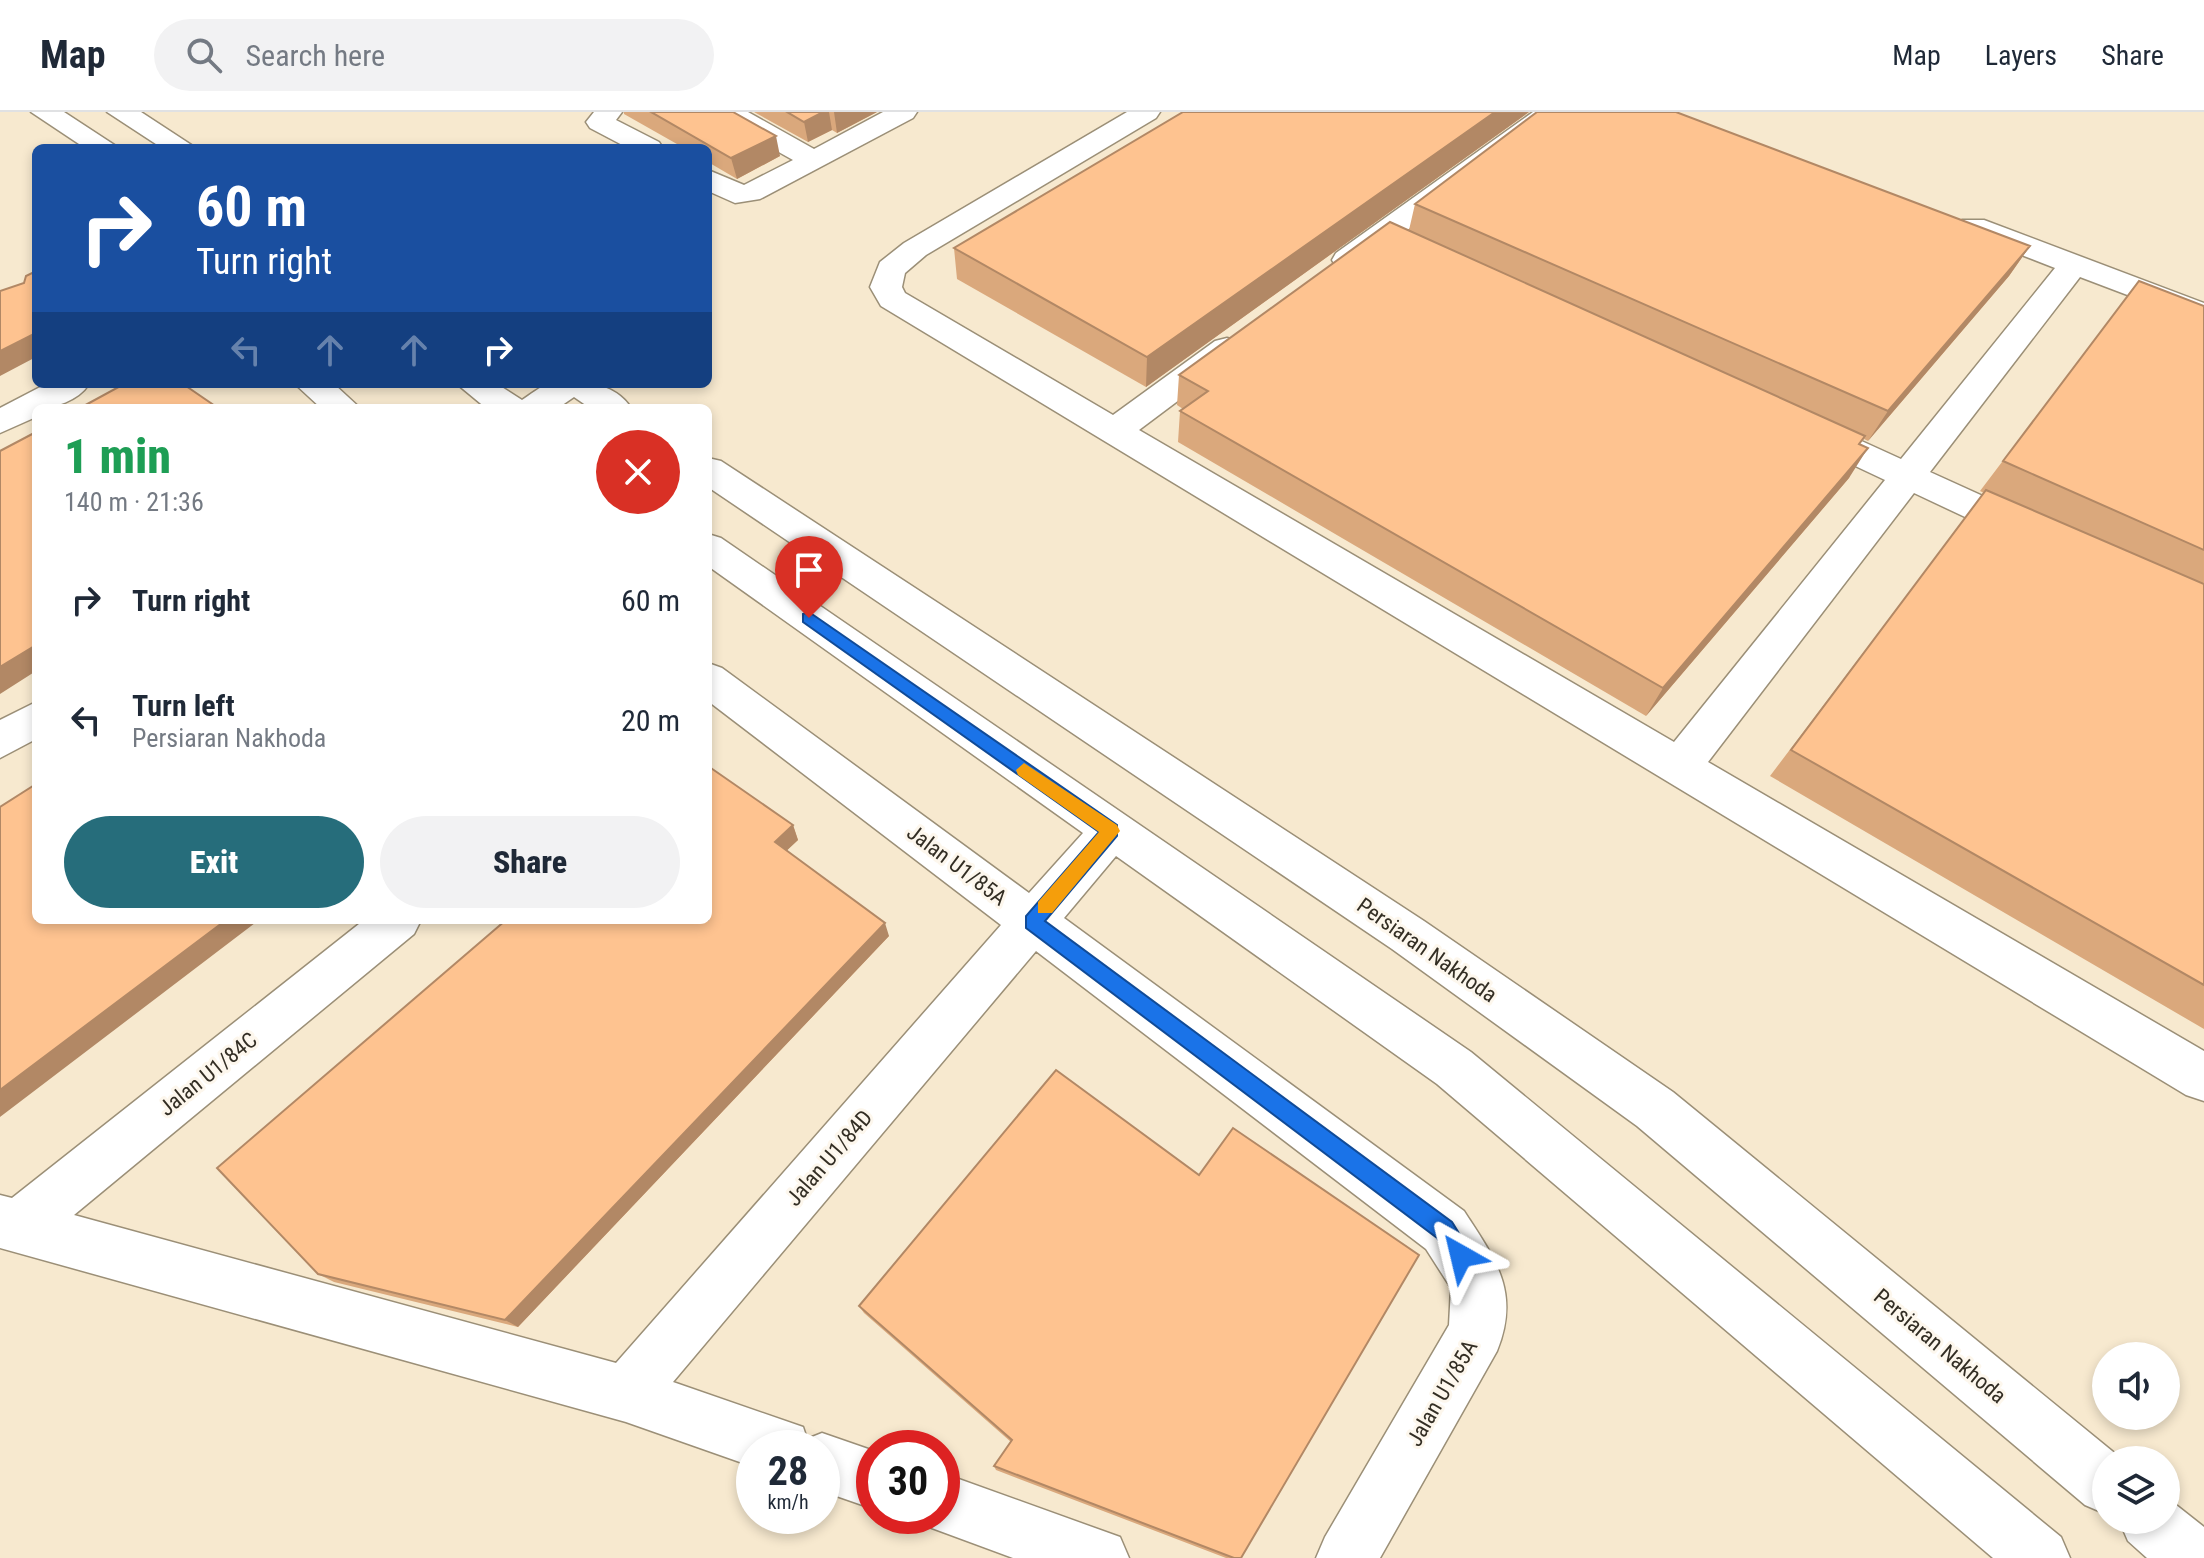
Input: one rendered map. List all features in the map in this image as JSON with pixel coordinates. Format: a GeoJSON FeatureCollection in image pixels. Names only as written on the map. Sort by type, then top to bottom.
{"type":"FeatureCollection","features":[{"type":"Feature","properties":{"kind":"street"},"geometry":{"type":"LineString","coordinates":[[45,112],[98,144]]}},
{"type":"Feature","properties":{"kind":"street"},"geometry":{"type":"LineString","coordinates":[[121,112],[175,144]]}},
{"type":"Feature","properties":{"kind":"street"},"geometry":{"type":"LineString","coordinates":[[608,112],[600,122],[641,144]]}},
{"type":"Feature","properties":{"kind":"street"},"geometry":{"type":"LineString","coordinates":[[728,112],[814,160]]}},
{"type":"Feature","properties":{"kind":"street"},"geometry":{"type":"LineString","coordinates":[[712,181],[735,194],[750,193],[903,112]]}},
{"type":"Feature","properties":{"kind":"street"},"geometry":{"type":"LineString","coordinates":[[1146,112],[915,249],[891,269],[886,287],[892,299],[909,312],[2204,1078]]}},
{"type":"Feature","properties":{"kind":"street"},"geometry":{"type":"LineString","coordinates":[[1329,273],[1394,242],[1551,112]]}},
{"type":"Feature","properties":{"kind":"street"},"geometry":{"type":"LineString","coordinates":[[1940,214],[2204,314]]}},
{"type":"Feature","properties":{"kind":"street"},"geometry":{"type":"LineString","coordinates":[[1679,767],[2074,264]]}},
{"type":"Feature","properties":{"kind":"street"},"geometry":{"type":"LineString","coordinates":[[1113,432],[1252,329]]}},
{"type":"Feature","properties":{"kind":"street"},"geometry":{"type":"LineString","coordinates":[[34,404],[64,388]]}},
{"type":"Feature","properties":{"kind":"street"},"geometry":{"type":"LineString","coordinates":[[317,388],[338,404]]}},
{"type":"Feature","properties":{"kind":"street"},"geometry":{"type":"LineString","coordinates":[[480,388],[504,404]]}},
{"type":"Feature","properties":{"kind":"street"},"geometry":{"type":"LineString","coordinates":[[540,404],[565,388]]}},
{"type":"Feature","properties":{"kind":"street"},"geometry":{"type":"LineString","coordinates":[[583,388],[608,404]]}},
{"type":"Feature","properties":{"kind":"street"},"geometry":{"type":"LineString","coordinates":[[0,422],[32,405]]}},
{"type":"Feature","properties":{"kind":"street"},"geometry":{"type":"LineString","coordinates":[[1779,417],[2063,547]]}},
{"type":"Feature","properties":{"kind":"street","name":"Persiaran Nakhoda"},"geometry":{"type":"LineString","coordinates":[[712,473],[1408,935],[1655,1109],[2092,1472]]}},
{"type":"Feature","properties":{"kind":"street"},"geometry":{"type":"LineString","coordinates":[[712,550],[1454,1068],[2040,1558]]}},
{"type":"Feature","properties":{"kind":"street","name":"Jalan U1/85A"},"geometry":{"type":"LineString","coordinates":[[712,682],[1445,1230],[1478,1282],[1477,1331],[1346,1558]]}},
{"type":"Feature","properties":{"kind":"street"},"geometry":{"type":"LineString","coordinates":[[0,741],[32,721]]}},
{"type":"Feature","properties":{"kind":"street","name":"Jalan U1/84D"},"geometry":{"type":"LineString","coordinates":[[626,1394],[1111,831]]}},
{"type":"Feature","properties":{"kind":"street","name":"Jalan U1/84C"},"geometry":{"type":"LineString","coordinates":[[8,1224],[393,924]]}},
{"type":"Feature","properties":{"kind":"street"},"geometry":{"type":"LineString","coordinates":[[8,1224],[626,1394],[736,1432]]}},
{"type":"Feature","properties":{"kind":"street"},"geometry":{"type":"LineString","coordinates":[[960,1509],[1099,1558]]}},
{"type":"Feature","properties":{"kind":"street"},"geometry":{"type":"LineString","coordinates":[[2166,1534],[2194,1558]]}},
{"type":"Feature","properties":{"kind":"building"},"geometry":{"type":"Polygon","coordinates":[[[651,112],[733,112],[776,136],[731,158],[712,147],[712,144],[707,144],[651,112]]]}},
{"type":"Feature","properties":{"kind":"building"},"geometry":{"type":"Polygon","coordinates":[[[787,112],[823,112],[804,122],[787,112]]]}},
{"type":"Feature","properties":{"kind":"building"},"geometry":{"type":"Polygon","coordinates":[[[1183,112],[1495,112],[1147,357],[954,248],[1183,112]]]}},
{"type":"Feature","properties":{"kind":"building"},"geometry":{"type":"Polygon","coordinates":[[[1537,112],[1676,112],[2030,246],[1888,411],[1415,204],[1537,112]]]}},
{"type":"Feature","properties":{"kind":"building"},"geometry":{"type":"Polygon","coordinates":[[[1390,222],[1865,436],[1859,444],[1868,448],[1663,688],[1180,411],[1208,391],[1179,375],[1390,222]]]}},
{"type":"Feature","properties":{"kind":"building"},"geometry":{"type":"Polygon","coordinates":[[[32,273],[32,335],[0,351],[0,291],[24,283],[26,276],[32,273]]]}},
{"type":"Feature","properties":{"kind":"building"},"geometry":{"type":"Polygon","coordinates":[[[2139,281],[2204,306],[2204,550],[2003,461],[2139,281]]]}},
{"type":"Feature","properties":{"kind":"building"},"geometry":{"type":"Polygon","coordinates":[[[117,388],[189,388],[212,404],[87,404],[117,388]]]}},
{"type":"Feature","properties":{"kind":"building"},"geometry":{"type":"Polygon","coordinates":[[[32,434],[32,647],[0,667],[0,451],[32,434]]]}},
{"type":"Feature","properties":{"kind":"building"},"geometry":{"type":"Polygon","coordinates":[[[1986,490],[2204,584],[2204,985],[1791,750],[1986,490]]]}},
{"type":"Feature","properties":{"kind":"building"},"geometry":{"type":"Polygon","coordinates":[[[712,769],[793,825],[775,842],[885,923],[505,1320],[318,1274],[217,1168],[501,924],[712,924],[712,769]]]}},
{"type":"Feature","properties":{"kind":"building"},"geometry":{"type":"Polygon","coordinates":[[[32,787],[32,924],[221,924],[0,1090],[0,807],[32,787]]]}},
{"type":"Feature","properties":{"kind":"building"},"geometry":{"type":"Polygon","coordinates":[[[1056,1070],[1199,1175],[1233,1128],[1419,1255],[1241,1558],[1234,1558],[994,1466],[1012,1440],[859,1306],[1056,1070]]]}},
{"type":"Feature","properties":{"kind":"slow traffic"},"geometry":{"type":"LineString","coordinates":[[1024,770],[1111,831],[1045,908]]}},
{"type":"Feature","properties":{"kind":"route"},"geometry":{"type":"LineString","coordinates":[[809,618],[1111,831],[1032,922],[1445,1230],[1461,1256]]}}]}
